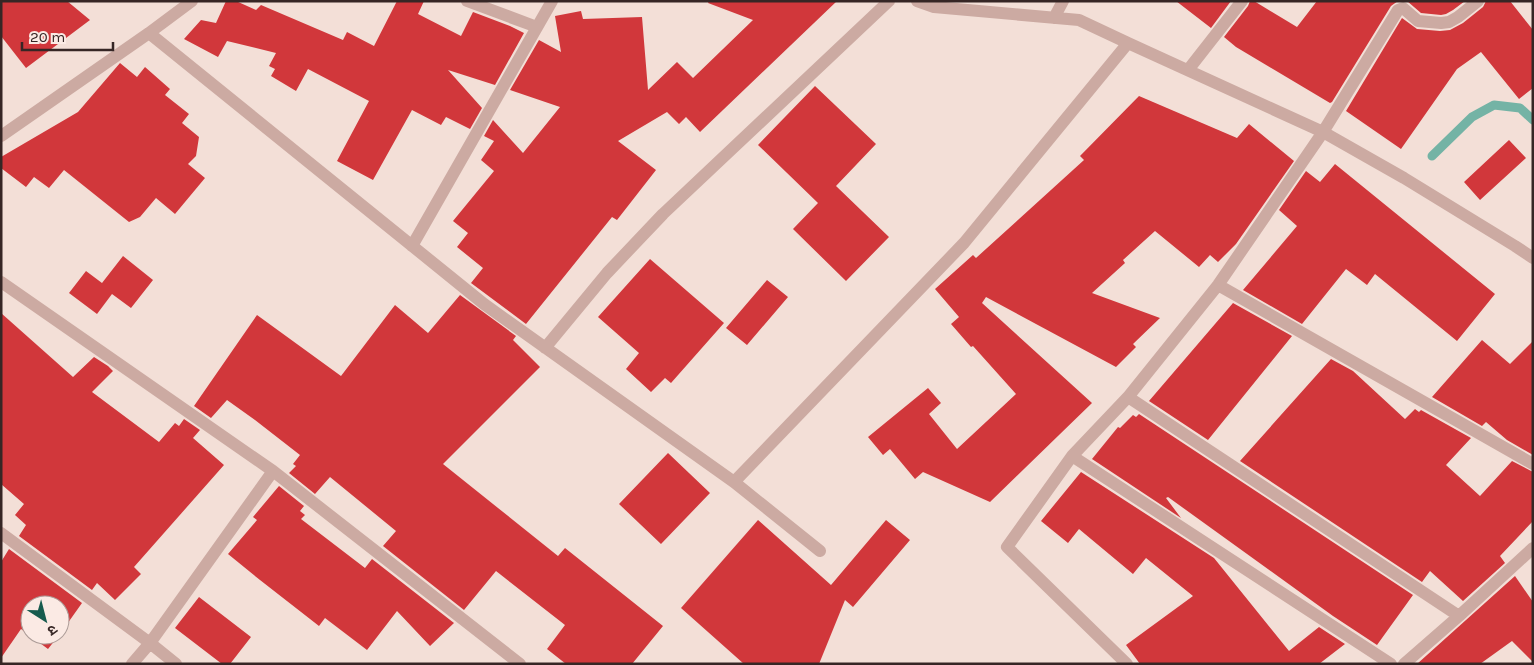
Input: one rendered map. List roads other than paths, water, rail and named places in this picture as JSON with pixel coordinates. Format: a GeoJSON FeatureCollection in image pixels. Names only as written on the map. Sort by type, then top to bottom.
{"type":"FeatureCollection","features":[{"type":"Feature","properties":{"kind":"street"},"geometry":{"type":"LineString","coordinates":[[1,136],[192,1]]}},
{"type":"Feature","properties":{"kind":"street"},"geometry":{"type":"LineString","coordinates":[[467,1],[536,27]]}},
{"type":"Feature","properties":{"kind":"street"},"geometry":{"type":"LineString","coordinates":[[412,246],[552,1]]}},
{"type":"Feature","properties":{"kind":"street"},"geometry":{"type":"LineString","coordinates":[[545,348],[607,273],[662,214],[890,1]]}},
{"type":"Feature","properties":{"kind":"street"},"geometry":{"type":"LineString","coordinates":[[916,1],[1079,20],[1323,132],[1412,183],[1533,258]]}},
{"type":"Feature","properties":{"kind":"street"},"geometry":{"type":"LineString","coordinates":[[1054,18],[1063,1]]}},
{"type":"Feature","properties":{"kind":"street"},"geometry":{"type":"LineString","coordinates":[[1188,70],[1242,1]]}},
{"type":"Feature","properties":{"kind":"street"},"geometry":{"type":"LineString","coordinates":[[1127,664],[1007,547],[1072,456],[1128,397],[1218,285],[1323,132],[1398,10],[1403,8],[1418,21],[1450,22],[1478,1]]}},
{"type":"Feature","properties":{"kind":"street"},"geometry":{"type":"LineString","coordinates":[[149,33],[484,304],[734,482],[820,551]]}},
{"type":"Feature","properties":{"kind":"street"},"geometry":{"type":"LineString","coordinates":[[734,482],[964,243],[1128,43]]}},
{"type":"Feature","properties":{"kind":"street"},"geometry":{"type":"LineString","coordinates":[[1,282],[273,471],[520,664]]}},
{"type":"Feature","properties":{"kind":"street"},"geometry":{"type":"LineString","coordinates":[[1218,285],[1533,464]]}},
{"type":"Feature","properties":{"kind":"street"},"geometry":{"type":"LineString","coordinates":[[1128,397],[1460,616]]}},
{"type":"Feature","properties":{"kind":"street"},"geometry":{"type":"LineString","coordinates":[[1072,456],[1391,664]]}},
{"type":"Feature","properties":{"kind":"street"},"geometry":{"type":"LineString","coordinates":[[132,664],[150,643],[273,471]]}},
{"type":"Feature","properties":{"kind":"street"},"geometry":{"type":"LineString","coordinates":[[1,533],[176,664]]}},
{"type":"Feature","properties":{"kind":"street"},"geometry":{"type":"LineString","coordinates":[[1404,664],[1460,616],[1533,548]]}},
{"type":"Feature","properties":{"kind":"waterway"},"geometry":{"type":"LineString","coordinates":[[1432,156],[1472,117],[1494,105],[1520,108],[1533,120]]}}]}
